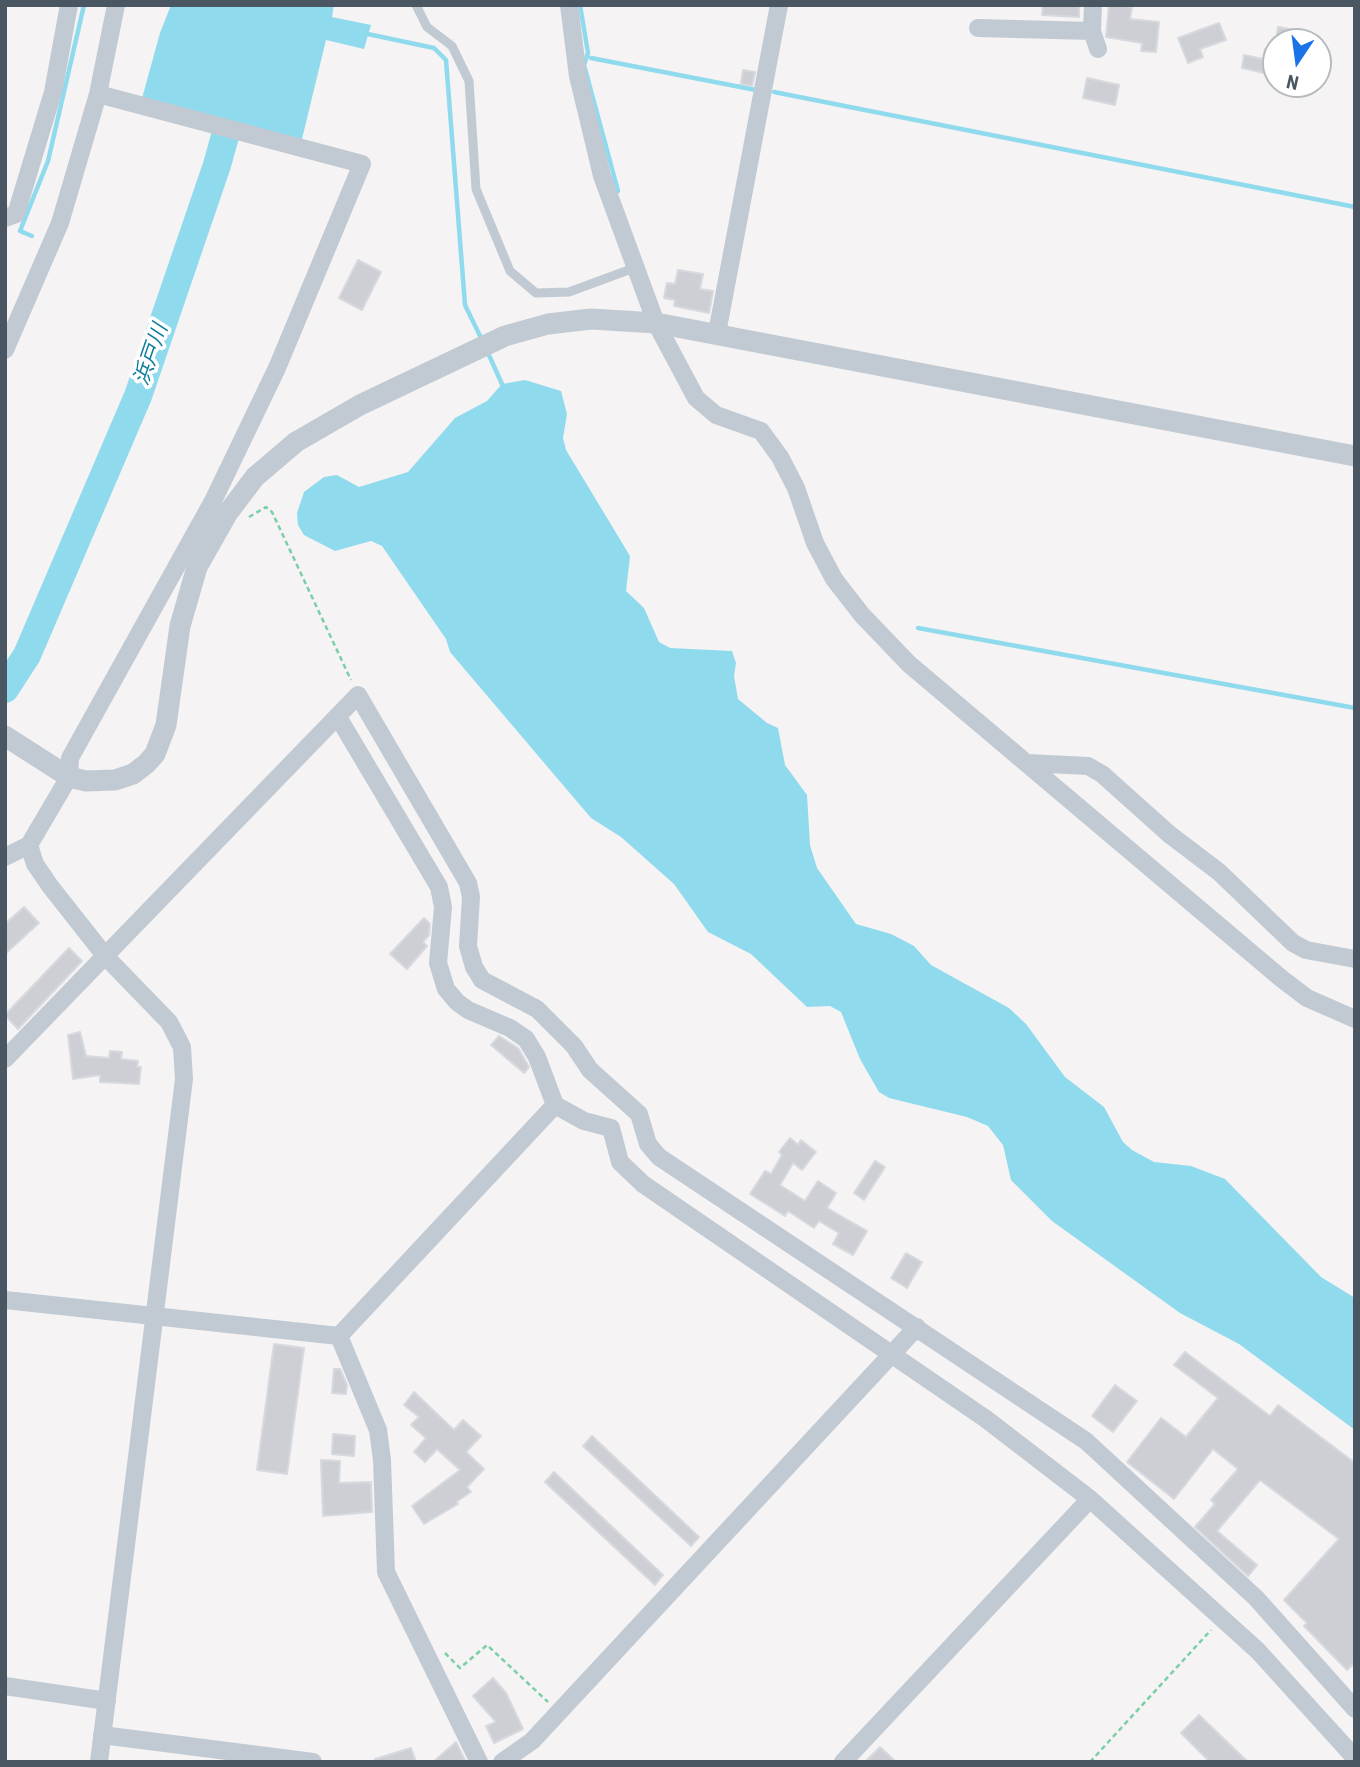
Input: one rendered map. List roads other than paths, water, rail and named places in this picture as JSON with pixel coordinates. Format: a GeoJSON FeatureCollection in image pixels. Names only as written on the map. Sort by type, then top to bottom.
{"type":"FeatureCollection","features":[{"type":"Feature","properties":{"kind":"street"},"geometry":{"type":"LineString","coordinates":[[5,218],[16,214],[31,166],[52,92],[69,5]]}},
{"type":"Feature","properties":{"kind":"street"},"geometry":{"type":"LineString","coordinates":[[5,350],[60,223],[98,94],[116,5]]}},
{"type":"Feature","properties":{"kind":"street"},"geometry":{"type":"LineString","coordinates":[[569,5],[578,76],[602,176],[656,323],[696,398],[716,415],[761,431],[780,457],[796,488],[815,543],[834,579],[862,615],[909,664],[1307,998],[1355,1019]]}},
{"type":"Feature","properties":{"kind":"street"},"geometry":{"type":"LineString","coordinates":[[717,333],[779,5]]}},
{"type":"Feature","properties":{"kind":"street"},"geometry":{"type":"LineString","coordinates":[[1093,5],[1092,31],[1098,49]]}},
{"type":"Feature","properties":{"kind":"street"},"geometry":{"type":"LineString","coordinates":[[978,28],[1092,31]]}},
{"type":"Feature","properties":{"kind":"street"},"geometry":{"type":"LineString","coordinates":[[98,94],[362,164],[277,368],[220,488],[70,758],[69,777],[17,851],[43,875],[107,957],[169,1023],[182,1047],[184,1079],[99,1762]]}},
{"type":"Feature","properties":{"kind":"street"},"geometry":{"type":"LineString","coordinates":[[5,736],[69,777],[101,782],[133,774],[155,754],[166,725],[186,600],[197,567],[226,514],[254,477],[296,442],[360,405],[505,336],[571,321],[656,323],[717,333],[1355,457]]}},
{"type":"Feature","properties":{"kind":"street"},"geometry":{"type":"LineString","coordinates":[[5,1059],[107,957],[358,695],[468,883],[471,897],[468,946],[474,967],[482,980],[537,1009],[574,1046],[587,1066],[639,1114],[648,1144],[659,1157],[1086,1441],[1256,1598],[1355,1709]]}},
{"type":"Feature","properties":{"kind":"street"},"geometry":{"type":"LineString","coordinates":[[338,717],[439,887],[443,906],[438,963],[446,989],[463,1006],[510,1028],[526,1039],[537,1057],[555,1105],[584,1121],[611,1128],[625,1170],[986,1419],[1090,1499],[1258,1651],[1347,1756]]}},
{"type":"Feature","properties":{"kind":"street"},"geometry":{"type":"LineString","coordinates":[[1028,763],[1088,766],[1102,774],[1169,834],[1219,872],[1293,943],[1306,950],[1355,959]]}},
{"type":"Feature","properties":{"kind":"street"},"geometry":{"type":"LineString","coordinates":[[339,1336],[555,1105]]}},
{"type":"Feature","properties":{"kind":"street"},"geometry":{"type":"LineString","coordinates":[[5,1300],[339,1336]]}},
{"type":"Feature","properties":{"kind":"street"},"geometry":{"type":"LineString","coordinates":[[502,1762],[533,1741],[917,1327]]}},
{"type":"Feature","properties":{"kind":"street"},"geometry":{"type":"LineString","coordinates":[[339,1336],[378,1430],[382,1460],[386,1572],[479,1762]]}},
{"type":"Feature","properties":{"kind":"street"},"geometry":{"type":"LineString","coordinates":[[843,1762],[1090,1499]]}},
{"type":"Feature","properties":{"kind":"street"},"geometry":{"type":"LineString","coordinates":[[5,1686],[107,1701]]}},
{"type":"Feature","properties":{"kind":"street"},"geometry":{"type":"LineString","coordinates":[[102,1735],[313,1762]]}},
{"type":"Feature","properties":{"kind":"lane"},"geometry":{"type":"LineString","coordinates":[[416,5],[427,27],[452,46],[469,80],[477,190],[510,271],[536,293],[569,292],[634,268]]}},
{"type":"Feature","properties":{"kind":"water"},"geometry":{"type":"Polygon","coordinates":[[[171,5],[334,5],[332,17],[371,25],[364,49],[326,40],[301,143],[141,102],[160,33],[171,5]]]}},
{"type":"Feature","properties":{"kind":"water"},"geometry":{"type":"Polygon","coordinates":[[[525,380],[561,391],[567,414],[563,438],[566,450],[630,556],[626,591],[644,608],[659,642],[670,648],[732,651],[736,663],[734,676],[738,699],[767,723],[778,728],[785,765],[807,795],[810,845],[817,868],[856,924],[891,934],[914,946],[931,965],[1009,1008],[1026,1024],[1065,1077],[1104,1107],[1123,1142],[1132,1150],[1154,1162],[1191,1166],[1225,1179],[1321,1277],[1355,1298],[1355,1430],[1239,1344],[1180,1313],[1052,1221],[1011,1180],[1003,1145],[988,1126],[967,1117],[889,1098],[879,1092],[860,1059],[841,1012],[830,1006],[807,1007],[751,954],[708,932],[674,884],[621,837],[591,818],[450,652],[446,639],[382,546],[371,541],[335,551],[304,535],[298,525],[297,513],[304,492],[324,477],[337,475],[359,487],[408,472],[455,418],[487,401],[502,384],[525,380]]]}},
{"type":"Feature","properties":{"kind":"waterway"},"geometry":{"type":"LineString","coordinates":[[32,236],[20,231],[48,161],[84,5]]}},
{"type":"Feature","properties":{"kind":"waterway"},"geometry":{"type":"LineString","coordinates":[[580,5],[588,53],[584,65],[618,191]]}},
{"type":"Feature","properties":{"kind":"waterway"},"geometry":{"type":"LineString","coordinates":[[363,33],[434,48],[446,60],[465,305],[483,342]]}},
{"type":"Feature","properties":{"kind":"waterway"},"geometry":{"type":"LineString","coordinates":[[591,58],[756,90]]}},
{"type":"Feature","properties":{"kind":"waterway"},"geometry":{"type":"LineString","coordinates":[[774,92],[1355,207]]}},
{"type":"Feature","properties":{"kind":"waterway","name":"浜戸川"},"geometry":{"type":"LineString","coordinates":[[5,689],[27,655],[138,396],[217,165],[235,100]]}},
{"type":"Feature","properties":{"kind":"waterway"},"geometry":{"type":"LineString","coordinates":[[488,353],[502,384]]}},
{"type":"Feature","properties":{"kind":"waterway"},"geometry":{"type":"LineString","coordinates":[[918,628],[1355,708]]}}]}
